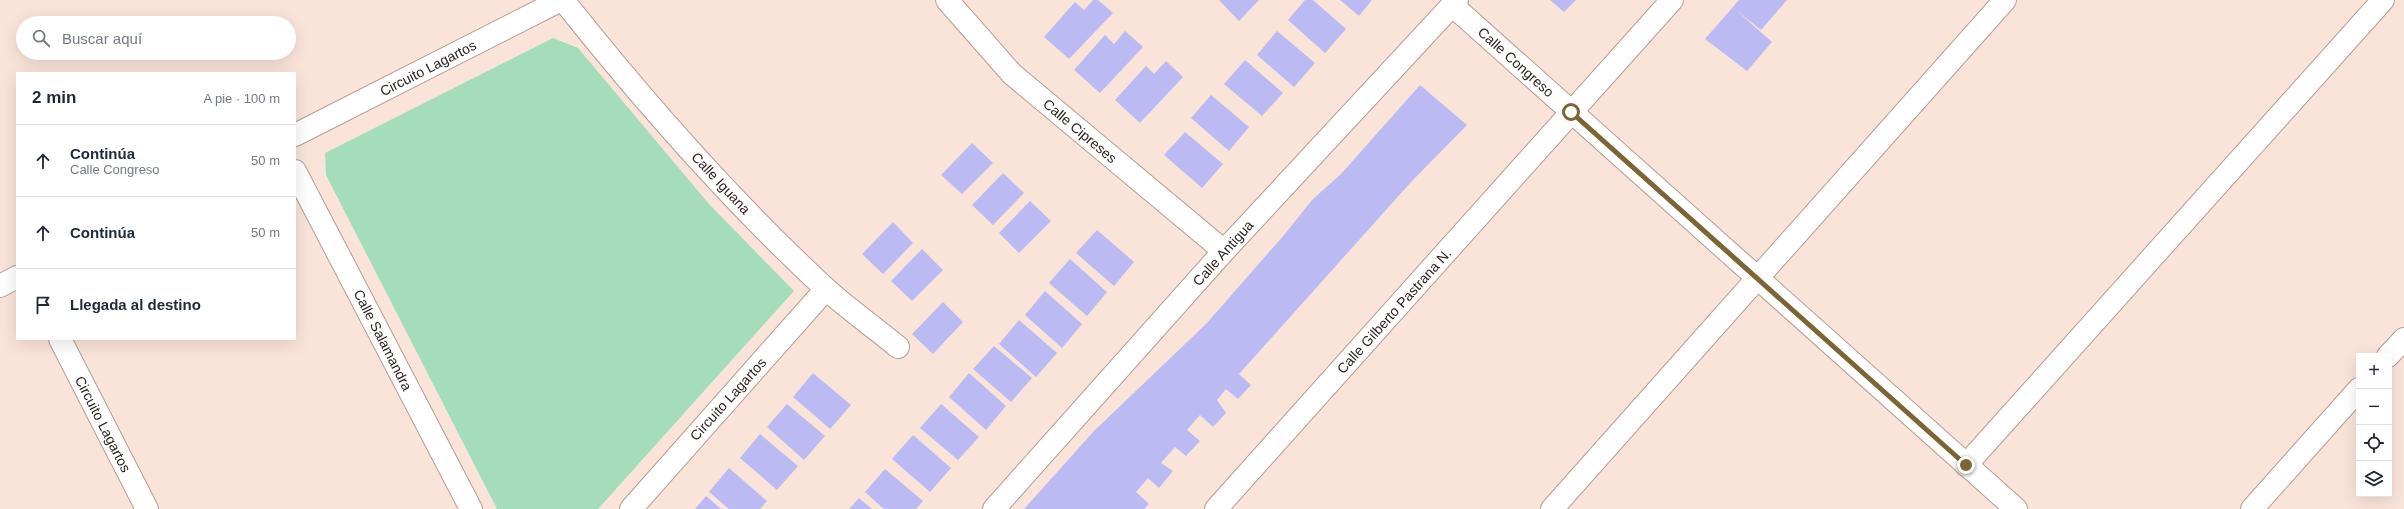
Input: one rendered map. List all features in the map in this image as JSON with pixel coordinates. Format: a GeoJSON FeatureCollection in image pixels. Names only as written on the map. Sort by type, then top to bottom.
{"type":"FeatureCollection","features":[{"type":"Feature","properties":{"kind":"street","name":"Circuito Lagartos"},"geometry":{"type":"LineString","coordinates":[[296,134],[562,0]]}},
{"type":"Feature","properties":{"kind":"street","name":"Calle Iguana"},"geometry":{"type":"LineString","coordinates":[[562,0],[629,82],[723,188],[826,289],[898,347]]}},
{"type":"Feature","properties":{"kind":"street","name":"Calle Cipreses"},"geometry":{"type":"LineString","coordinates":[[947,0],[1012,74],[1224,251]]}},
{"type":"Feature","properties":{"kind":"street","name":"Calle Gilberto Pastrana N."},"geometry":{"type":"LineString","coordinates":[[1216,509],[1672,0]]}},
{"type":"Feature","properties":{"kind":"street"},"geometry":{"type":"LineString","coordinates":[[1552,509],[2005,0]]}},
{"type":"Feature","properties":{"kind":"street"},"geometry":{"type":"LineString","coordinates":[[1966,465],[2383,0]]}},
{"type":"Feature","properties":{"kind":"street","name":"Calle Antigua"},"geometry":{"type":"LineString","coordinates":[[994,509],[1224,251],[1454,2]]}},
{"type":"Feature","properties":{"kind":"street","name":"Calle Congreso"},"geometry":{"type":"LineString","coordinates":[[1454,2],[1571,112],[1757,280],[2016,509]]}},
{"type":"Feature","properties":{"kind":"street","name":"Calle Salamandra"},"geometry":{"type":"LineString","coordinates":[[296,173],[471,509]]}},
{"type":"Feature","properties":{"kind":"street"},"geometry":{"type":"LineString","coordinates":[[0,286],[16,278]]}},
{"type":"Feature","properties":{"kind":"street","name":"Circuito Lagartos"},"geometry":{"type":"LineString","coordinates":[[631,509],[826,289]]}},
{"type":"Feature","properties":{"kind":"street"},"geometry":{"type":"LineString","coordinates":[[2391,353],[2404,339]]}},
{"type":"Feature","properties":{"kind":"street","name":"Circuito Lagartos"},"geometry":{"type":"LineString","coordinates":[[61,340],[147,509]]}},
{"type":"Feature","properties":{"kind":"street"},"geometry":{"type":"LineString","coordinates":[[2252,509],[2356,392]]}},
{"type":"Feature","properties":{"kind":"green space"},"geometry":{"type":"Polygon","coordinates":[[[553,38],[578,48],[709,204],[794,291],[598,509],[497,509],[326,175],[325,153],[553,38]]]}},
{"type":"Feature","properties":{"kind":"building"},"geometry":{"type":"Polygon","coordinates":[[[1093,0],[1098,0],[1113,13],[1069,59],[1044,37],[1075,2],[1084,10],[1093,0]]]}},
{"type":"Feature","properties":{"kind":"building"},"geometry":{"type":"Polygon","coordinates":[[[1219,0],[1259,0],[1239,21],[1219,0]]]}},
{"type":"Feature","properties":{"kind":"building"},"geometry":{"type":"Polygon","coordinates":[[[1305,0],[1313,0],[1346,29],[1325,53],[1288,20],[1305,0]]]}},
{"type":"Feature","properties":{"kind":"building"},"geometry":{"type":"Polygon","coordinates":[[[1340,0],[1372,0],[1359,16],[1340,0]]]}},
{"type":"Feature","properties":{"kind":"building"},"geometry":{"type":"Polygon","coordinates":[[[1550,0],[1576,0],[1564,12],[1550,0]]]}},
{"type":"Feature","properties":{"kind":"building"},"geometry":{"type":"Polygon","coordinates":[[[1739,0],[1787,0],[1761,30],[1736,10],[1772,42],[1747,71],[1705,39],[1739,0]]]}},
{"type":"Feature","properties":{"kind":"building"},"geometry":{"type":"Polygon","coordinates":[[[1125,31],[1143,47],[1100,93],[1074,70],[1105,35],[1114,44],[1125,31]]]}},
{"type":"Feature","properties":{"kind":"building"},"geometry":{"type":"Polygon","coordinates":[[[1277,31],[1315,63],[1294,87],[1257,55],[1277,31]]]}},
{"type":"Feature","properties":{"kind":"building"},"geometry":{"type":"Polygon","coordinates":[[[1245,60],[1283,93],[1262,116],[1224,84],[1245,60]]]}},
{"type":"Feature","properties":{"kind":"building"},"geometry":{"type":"Polygon","coordinates":[[[1166,61],[1183,77],[1140,123],[1115,100],[1146,66],[1154,74],[1166,61]]]}},
{"type":"Feature","properties":{"kind":"building"},"geometry":{"type":"Polygon","coordinates":[[[1420,85],[1467,125],[1411,182],[1239,374],[1251,385],[1238,399],[1226,389],[1217,400],[1226,413],[1213,427],[1200,415],[1187,430],[1200,441],[1186,456],[1175,447],[1161,463],[1173,471],[1159,488],[1148,478],[1136,492],[1149,504],[1144,509],[1024,509],[1094,431],[1207,323],[1284,235],[1312,200],[1341,174],[1420,85]]]}},
{"type":"Feature","properties":{"kind":"building"},"geometry":{"type":"Polygon","coordinates":[[[1211,95],[1249,127],[1229,151],[1191,118],[1211,95]]]}},
{"type":"Feature","properties":{"kind":"building"},"geometry":{"type":"Polygon","coordinates":[[[1185,132],[1223,164],[1202,188],[1164,155],[1185,132]]]}},
{"type":"Feature","properties":{"kind":"building"},"geometry":{"type":"Polygon","coordinates":[[[972,143],[993,163],[962,194],[941,175],[972,143]]]}},
{"type":"Feature","properties":{"kind":"building"},"geometry":{"type":"Polygon","coordinates":[[[1003,173],[1024,193],[993,225],[972,205],[1003,173]]]}},
{"type":"Feature","properties":{"kind":"building"},"geometry":{"type":"Polygon","coordinates":[[[1030,201],[1051,221],[1019,253],[999,233],[1030,201]]]}},
{"type":"Feature","properties":{"kind":"building"},"geometry":{"type":"Polygon","coordinates":[[[893,222],[913,243],[883,274],[862,254],[893,222]]]}},
{"type":"Feature","properties":{"kind":"building"},"geometry":{"type":"Polygon","coordinates":[[[1097,230],[1134,262],[1114,286],[1076,253],[1097,230]]]}},
{"type":"Feature","properties":{"kind":"building"},"geometry":{"type":"Polygon","coordinates":[[[922,249],[943,270],[912,301],[891,281],[922,249]]]}},
{"type":"Feature","properties":{"kind":"building"},"geometry":{"type":"Polygon","coordinates":[[[1070,259],[1107,292],[1087,316],[1049,283],[1070,259]]]}},
{"type":"Feature","properties":{"kind":"building"},"geometry":{"type":"Polygon","coordinates":[[[1045,291],[1082,324],[1062,348],[1025,315],[1045,291]]]}},
{"type":"Feature","properties":{"kind":"building"},"geometry":{"type":"Polygon","coordinates":[[[943,302],[963,322],[933,354],[912,334],[943,302]]]}},
{"type":"Feature","properties":{"kind":"building"},"geometry":{"type":"Polygon","coordinates":[[[1019,320],[1057,353],[1036,377],[999,344],[1019,320]]]}},
{"type":"Feature","properties":{"kind":"building"},"geometry":{"type":"Polygon","coordinates":[[[994,346],[1032,378],[1011,402],[973,369],[994,346]]]}},
{"type":"Feature","properties":{"kind":"building"},"geometry":{"type":"Polygon","coordinates":[[[813,373],[851,405],[830,429],[793,397],[813,373]]]}},
{"type":"Feature","properties":{"kind":"building"},"geometry":{"type":"Polygon","coordinates":[[[969,373],[1006,406],[986,430],[949,397],[969,373]]]}},
{"type":"Feature","properties":{"kind":"building"},"geometry":{"type":"Polygon","coordinates":[[[787,404],[825,436],[804,460],[767,427],[787,404]]]}},
{"type":"Feature","properties":{"kind":"building"},"geometry":{"type":"Polygon","coordinates":[[[941,404],[979,437],[958,460],[920,428],[941,404]]]}},
{"type":"Feature","properties":{"kind":"building"},"geometry":{"type":"Polygon","coordinates":[[[760,434],[798,466],[777,490],[740,458],[760,434]]]}},
{"type":"Feature","properties":{"kind":"building"},"geometry":{"type":"Polygon","coordinates":[[[913,435],[951,468],[930,492],[892,459],[913,435]]]}},
{"type":"Feature","properties":{"kind":"building"},"geometry":{"type":"Polygon","coordinates":[[[729,468],[767,501],[760,509],[729,509],[709,492],[729,468]]]}},
{"type":"Feature","properties":{"kind":"building"},"geometry":{"type":"Polygon","coordinates":[[[885,469],[923,501],[916,509],[884,509],[865,492],[885,469]]]}},
{"type":"Feature","properties":{"kind":"building"},"geometry":{"type":"Polygon","coordinates":[[[706,496],[721,509],[695,509],[706,496]]]}},
{"type":"Feature","properties":{"kind":"building"},"geometry":{"type":"Polygon","coordinates":[[[859,498],[872,509],[849,509],[859,498]]]}},
{"type":"Feature","properties":{"kind":"route"},"geometry":{"type":"LineString","coordinates":[[1571,112],[1757,280],[1966,465]]}}]}
